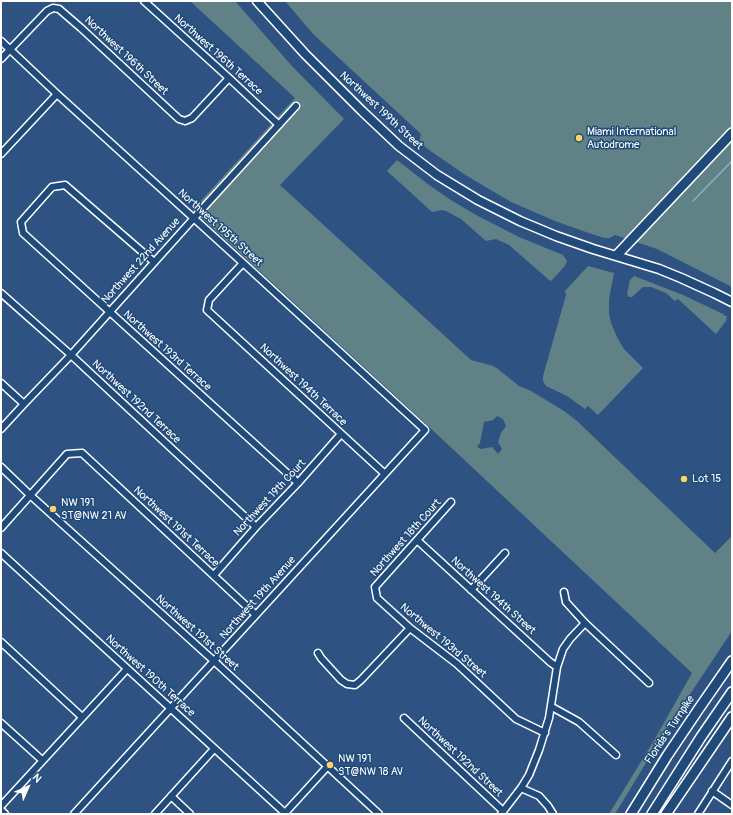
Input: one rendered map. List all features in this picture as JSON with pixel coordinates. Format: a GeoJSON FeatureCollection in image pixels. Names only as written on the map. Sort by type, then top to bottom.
{"type":"FeatureCollection","features":[{"type":"Feature","properties":{"kind":"highway"},"geometry":{"type":"LineString","coordinates":[[616,255],[732,133]]}},
{"type":"Feature","properties":{"kind":"highway"},"geometry":{"type":"LineString","coordinates":[[713,687],[732,652]]}},
{"type":"Feature","properties":{"kind":"highway","name":"Florida's Turnpike"},"geometry":{"type":"LineString","coordinates":[[631,814],[667,756],[732,661]]}},
{"type":"Feature","properties":{"kind":"highway"},"geometry":{"type":"LineString","coordinates":[[652,814],[697,742],[732,692]]}},
{"type":"Feature","properties":{"kind":"highway"},"geometry":{"type":"LineString","coordinates":[[666,814],[732,717]]}},
{"type":"Feature","properties":{"kind":"main road","name":"Northwest 199th Street"},"geometry":{"type":"LineString","coordinates":[[257,1],[305,54],[362,111],[399,146],[437,175],[478,200],[520,221],[593,249],[659,269],[732,302]]}},
{"type":"Feature","properties":{"kind":"street","name":"Northwest 196th Terrace"},"geometry":{"type":"LineString","coordinates":[[144,1],[279,125]]}},
{"type":"Feature","properties":{"kind":"street","name":"Northwest 196th Street"},"geometry":{"type":"LineString","coordinates":[[10,50],[47,11],[53,8],[59,9],[179,119],[185,121],[192,118],[229,78]]}},
{"type":"Feature","properties":{"kind":"street","name":"Northwest 195th Street"},"geometry":{"type":"LineString","coordinates":[[1,41],[425,430]]}},
{"type":"Feature","properties":{"kind":"street"},"geometry":{"type":"LineString","coordinates":[[1,59],[10,50]]}},
{"type":"Feature","properties":{"kind":"street"},"geometry":{"type":"LineString","coordinates":[[1,154],[57,94]]}},
{"type":"Feature","properties":{"kind":"street","name":"Northwest 22nd Avenue"},"geometry":{"type":"LineString","coordinates":[[1,429],[71,355],[296,106]]}},
{"type":"Feature","properties":{"kind":"street","name":"Northwest 193rd Terrace"},"geometry":{"type":"LineString","coordinates":[[154,262],[65,184],[52,187],[21,222],[23,233],[298,483]]}},
{"type":"Feature","properties":{"kind":"street","name":"Northwest 194th Terrace"},"geometry":{"type":"LineString","coordinates":[[243,262],[209,300],[207,310],[385,474]]}},
{"type":"Feature","properties":{"kind":"street","name":"Northwest 192nd Terrace"},"geometry":{"type":"LineString","coordinates":[[1,293],[71,355],[256,526]]}},
{"type":"Feature","properties":{"kind":"street"},"geometry":{"type":"LineString","coordinates":[[1,383],[24,404]]}},
{"type":"Feature","properties":{"kind":"street","name":"Northwest 19th Avenue"},"geometry":{"type":"LineString","coordinates":[[74,814],[425,430]]}},
{"type":"Feature","properties":{"kind":"street","name":"Northwest 19th Court"},"geometry":{"type":"LineString","coordinates":[[214,575],[256,526],[298,483],[342,434]]}},
{"type":"Feature","properties":{"kind":"street","name":"Northwest 191st Terrace"},"geometry":{"type":"LineString","coordinates":[[30,495],[67,454],[82,453],[256,615]]}},
{"type":"Feature","properties":{"kind":"street","name":"Northwest 191st Street"},"geometry":{"type":"LineString","coordinates":[[1,467],[379,814]]}},
{"type":"Feature","properties":{"kind":"street"},"geometry":{"type":"LineString","coordinates":[[1,528],[30,495]]}},
{"type":"Feature","properties":{"kind":"street","name":"Northwest 18th Court"},"geometry":{"type":"LineString","coordinates":[[375,586],[451,502]]}},
{"type":"Feature","properties":{"kind":"street","name":"Northwest 194th Street"},"geometry":{"type":"LineString","coordinates":[[417,540],[557,667]]}},
{"type":"Feature","properties":{"kind":"street"},"geometry":{"type":"LineString","coordinates":[[471,590],[504,553]]}},
{"type":"Feature","properties":{"kind":"street","name":"Northwest 190th Terrace"},"geometry":{"type":"LineString","coordinates":[[1,554],[286,814]]}},
{"type":"Feature","properties":{"kind":"street","name":"Northwest 193rd Street"},"geometry":{"type":"LineString","coordinates":[[375,586],[377,598],[410,628],[457,664],[516,719],[544,733]]}},
{"type":"Feature","properties":{"kind":"street"},"geometry":{"type":"LineString","coordinates":[[564,592],[566,602],[585,623],[649,683]]}},
{"type":"Feature","properties":{"kind":"street"},"geometry":{"type":"LineString","coordinates":[[502,812],[521,788],[539,750],[552,707],[557,667],[563,649],[570,638],[585,623]]}},
{"type":"Feature","properties":{"kind":"street"},"geometry":{"type":"LineString","coordinates":[[318,653],[341,680],[347,684],[354,685],[361,680],[410,628]]}},
{"type":"Feature","properties":{"kind":"street"},"geometry":{"type":"LineString","coordinates":[[1,642],[82,717]]}},
{"type":"Feature","properties":{"kind":"street"},"geometry":{"type":"LineString","coordinates":[[1,806],[127,669]]}},
{"type":"Feature","properties":{"kind":"street"},"geometry":{"type":"LineString","coordinates":[[552,707],[579,722],[616,755]]}},
{"type":"Feature","properties":{"kind":"street","name":"Northwest 192nd Street"},"geometry":{"type":"LineString","coordinates":[[404,718],[502,812]]}},
{"type":"Feature","properties":{"kind":"street"},"geometry":{"type":"LineString","coordinates":[[1,723],[42,760]]}},
{"type":"Feature","properties":{"kind":"street"},"geometry":{"type":"LineString","coordinates":[[155,814],[214,748]]}},
{"type":"Feature","properties":{"kind":"street"},"geometry":{"type":"LineString","coordinates":[[698,814],[732,761]]}},
{"type":"Feature","properties":{"kind":"street"},"geometry":{"type":"LineString","coordinates":[[286,814],[327,767]]}},
{"type":"Feature","properties":{"kind":"street"},"geometry":{"type":"LineString","coordinates":[[521,788],[539,796],[553,814]]}},
{"type":"Feature","properties":{"kind":"street"},"geometry":{"type":"LineString","coordinates":[[712,791],[732,805]]}},
{"type":"Feature","properties":{"kind":"street"},"geometry":{"type":"LineString","coordinates":[[171,796],[190,814]]}},
{"type":"Feature","properties":{"kind":"street"},"geometry":{"type":"LineString","coordinates":[[1,810],[5,814]]}},
{"type":"Feature","properties":{"kind":"green space"},"geometry":{"type":"Polygon","coordinates":[[[190,1],[235,1],[291,65],[344,119],[280,185],[471,360],[493,366],[519,386],[531,391],[564,411],[577,421],[715,553],[732,536],[732,631],[663,735],[615,814],[609,814],[656,737],[692,673],[427,425],[192,209],[295,98],[190,1]],[[497,416],[493,420],[484,422],[480,443],[477,447],[481,449],[492,447],[498,454],[502,449],[498,442],[501,433],[506,426],[503,419],[497,416]]]}},
{"type":"Feature","properties":{"kind":"green space","name":"Miami International Autodrome"},"geometry":{"type":"Polygon","coordinates":[[[285,1],[732,1],[732,287],[657,249],[615,235],[610,238],[604,238],[555,221],[511,202],[467,176],[429,150],[422,142],[419,143],[421,134],[313,34],[285,1]]]}},
{"type":"Feature","properties":{"kind":"green space"},"geometry":{"type":"Polygon","coordinates":[[[397,160],[429,185],[476,215],[519,237],[563,255],[567,261],[565,266],[551,281],[509,245],[496,239],[486,241],[461,219],[446,211],[441,210],[432,212],[387,171],[397,160]]]}},
{"type":"Feature","properties":{"kind":"green space"},"geometry":{"type":"Polygon","coordinates":[[[588,266],[614,273],[609,299],[611,323],[624,349],[643,368],[598,415],[588,406],[585,409],[567,396],[546,386],[543,381],[543,376],[566,295],[565,291],[588,266]]]}},
{"type":"Feature","properties":{"kind":"green space"},"geometry":{"type":"Polygon","coordinates":[[[634,276],[683,295],[719,312],[727,316],[726,321],[716,334],[678,299],[675,301],[666,293],[651,287],[643,287],[632,297],[629,297],[627,294],[630,280],[634,276]]]}},
{"type":"Feature","properties":{"kind":"waterway"},"geometry":{"type":"LineString","coordinates":[[693,201],[732,161]]}},
{"type":"Feature","properties":{"kind":"place","name":"Miami International Autodrome"},"geometry":{"type":"Point","coordinates":[579,138]}},
{"type":"Feature","properties":{"kind":"place","name":"Lot 15"},"geometry":{"type":"Point","coordinates":[684,479]}},
{"type":"Feature","properties":{"kind":"place","name":"NW 191 ST@NW 21 AV"},"geometry":{"type":"Point","coordinates":[53,509]}},
{"type":"Feature","properties":{"kind":"place","name":"NW 191 ST@NW 18 AV"},"geometry":{"type":"Point","coordinates":[330,765]}}]}
